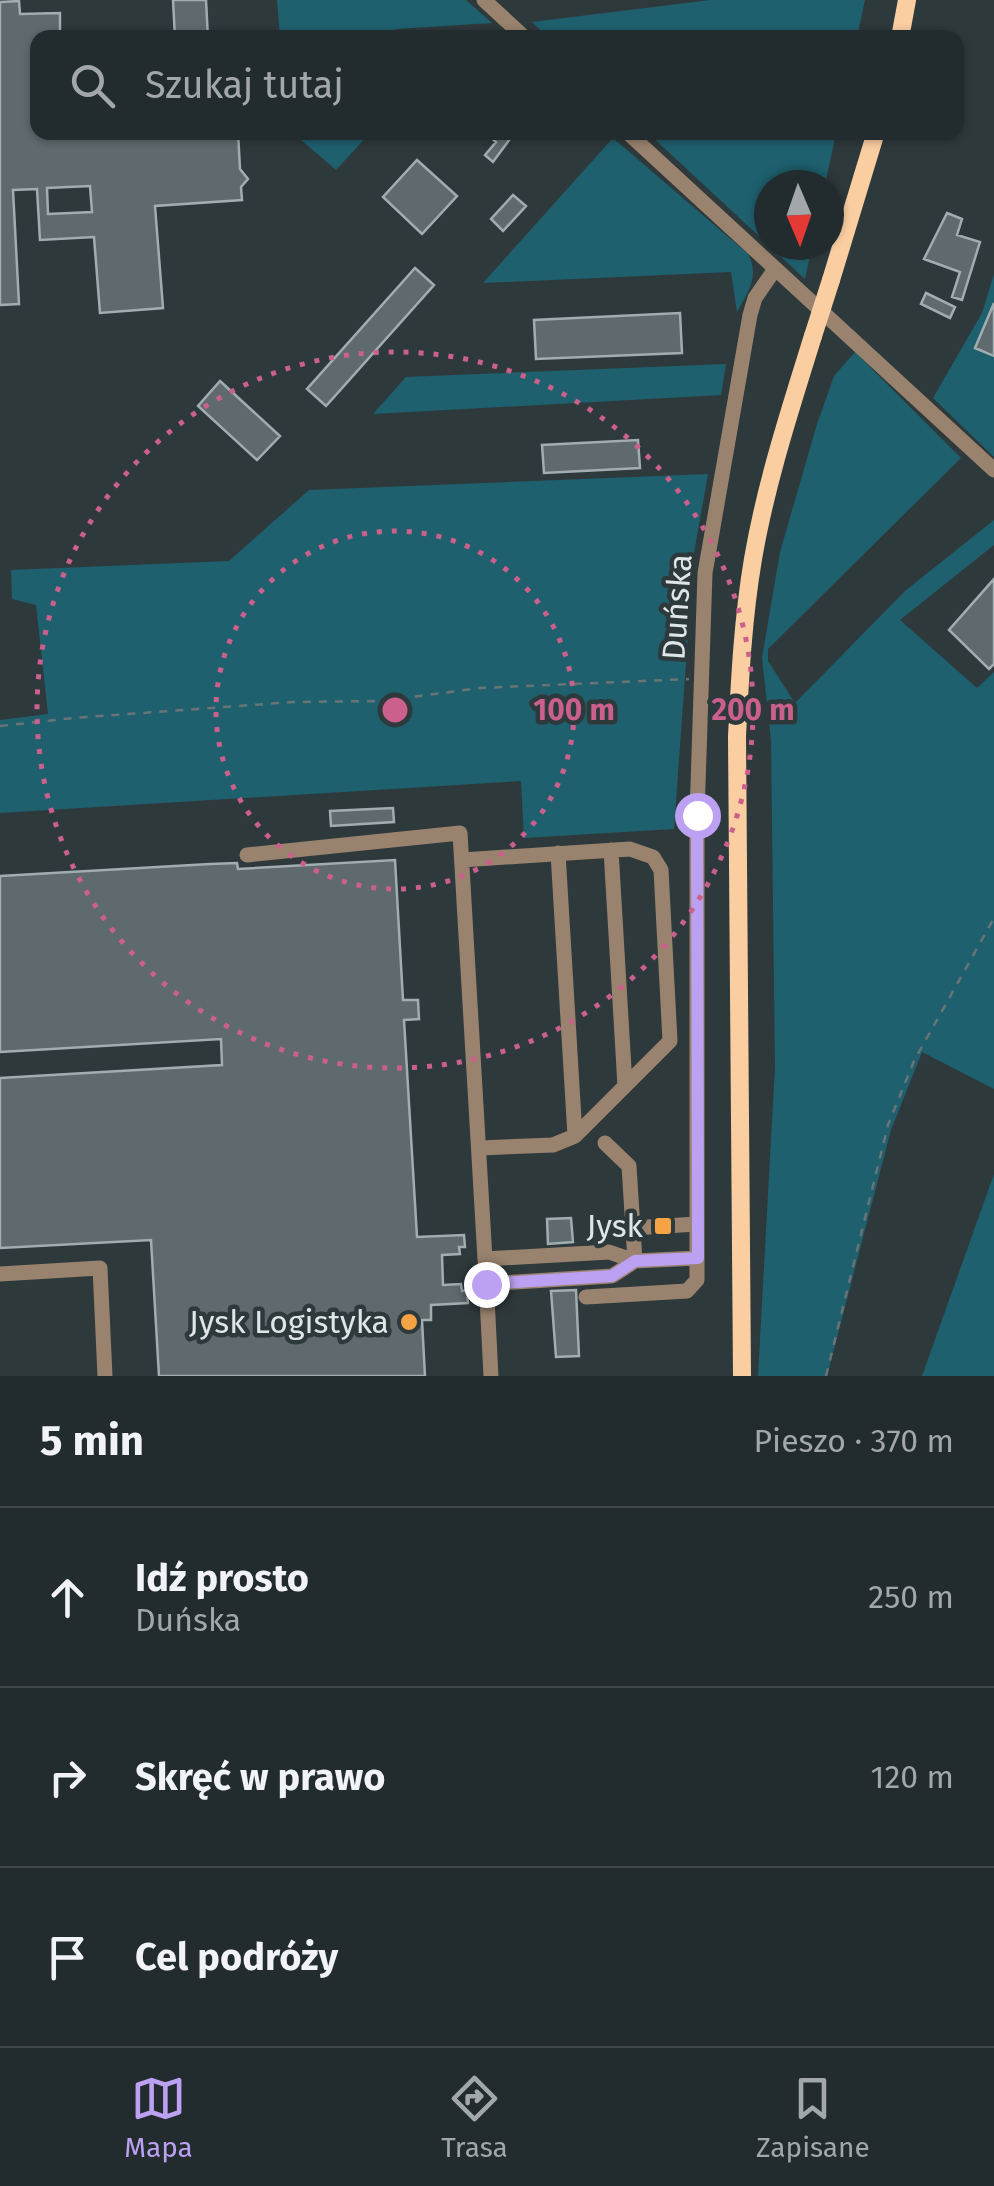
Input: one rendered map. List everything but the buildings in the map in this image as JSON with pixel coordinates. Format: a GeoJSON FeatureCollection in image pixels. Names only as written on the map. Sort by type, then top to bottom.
{"type":"FeatureCollection","features":[{"type":"Feature","properties":{"kind":"main road"},"geometry":{"type":"LineString","coordinates":[[901,30],[907,0]]}},
{"type":"Feature","properties":{"kind":"main road"},"geometry":{"type":"LineString","coordinates":[[742,1376],[737,736],[742,643],[752,560],[765,500],[874,140]]}},
{"type":"Feature","properties":{"kind":"street"},"geometry":{"type":"LineString","coordinates":[[484,0],[516,30]]}},
{"type":"Feature","properties":{"kind":"street"},"geometry":{"type":"LineString","coordinates":[[636,140],[994,470]]}},
{"type":"Feature","properties":{"kind":"street","name":"Duńska"},"geometry":{"type":"LineString","coordinates":[[698,1258],[696,889],[706,556],[750,314],[775,270]]}},
{"type":"Feature","properties":{"kind":"street"},"geometry":{"type":"LineString","coordinates":[[247,855],[460,833],[491,1376]]}},
{"type":"Feature","properties":{"kind":"street"},"geometry":{"type":"LineString","coordinates":[[462,860],[637,849],[653,857],[660,870],[662,889],[670,1041],[575,1136],[553,1145],[478,1148]]}},
{"type":"Feature","properties":{"kind":"street"},"geometry":{"type":"LineString","coordinates":[[611,850],[625,1086]]}},
{"type":"Feature","properties":{"kind":"street"},"geometry":{"type":"LineString","coordinates":[[558,854],[575,1136]]}},
{"type":"Feature","properties":{"kind":"street"},"geometry":{"type":"LineString","coordinates":[[605,1142],[629,1166],[635,1261]]}},
{"type":"Feature","properties":{"kind":"street"},"geometry":{"type":"LineString","coordinates":[[633,1228],[698,1224]]}},
{"type":"Feature","properties":{"kind":"street"},"geometry":{"type":"LineString","coordinates":[[484,1258],[609,1252],[635,1261],[698,1258],[697,1280],[687,1291],[586,1297]]}},
{"type":"Feature","properties":{"kind":"street"},"geometry":{"type":"LineString","coordinates":[[486,1284],[612,1276],[635,1261]]}},
{"type":"Feature","properties":{"kind":"street"},"geometry":{"type":"LineString","coordinates":[[0,1274],[100,1268],[105,1376]]}},
{"type":"Feature","properties":{"kind":"path"},"geometry":{"type":"LineString","coordinates":[[0,726],[294,702],[382,701],[480,688],[700,678]]}},
{"type":"Feature","properties":{"kind":"path"},"geometry":{"type":"LineString","coordinates":[[826,1376],[888,1125],[914,1061],[994,918]]}},
{"type":"Feature","properties":{"kind":"shaded area"},"geometry":{"type":"Polygon","coordinates":[[[277,0],[466,0],[492,23],[396,30],[279,30],[277,0]]]}},
{"type":"Feature","properties":{"kind":"shaded area"},"geometry":{"type":"Polygon","coordinates":[[[710,0],[865,0],[859,30],[540,30],[532,22],[710,0]]]}},
{"type":"Feature","properties":{"kind":"shaded area"},"geometry":{"type":"Polygon","coordinates":[[[301,140],[364,140],[336,170],[301,140]]]}},
{"type":"Feature","properties":{"kind":"shaded area"},"geometry":{"type":"Polygon","coordinates":[[[611,140],[748,254],[753,270],[737,312],[731,272],[483,283],[611,140]]]}},
{"type":"Feature","properties":{"kind":"shaded area"},"geometry":{"type":"Polygon","coordinates":[[[656,140],[835,140],[828,170],[754,170],[754,232],[656,140]]]}},
{"type":"Feature","properties":{"kind":"shaded area"},"geometry":{"type":"Polygon","coordinates":[[[785,260],[809,260],[805,279],[785,260]]]}},
{"type":"Feature","properties":{"kind":"shaded area"},"geometry":{"type":"Polygon","coordinates":[[[994,274],[994,457],[933,398],[982,313],[994,274]]]}},
{"type":"Feature","properties":{"kind":"shaded area"},"geometry":{"type":"Polygon","coordinates":[[[855,352],[961,458],[768,649],[768,661],[795,703],[905,591],[994,520],[994,545],[900,620],[977,688],[994,672],[994,1089],[922,1052],[891,1130],[827,1376],[758,1376],[775,1067],[771,740],[762,658],[780,552],[817,424],[834,376],[855,352]]]}},
{"type":"Feature","properties":{"kind":"shaded area"},"geometry":{"type":"Polygon","coordinates":[[[726,364],[721,395],[373,414],[406,377],[726,364]]]}},
{"type":"Feature","properties":{"kind":"shaded area"},"geometry":{"type":"Polygon","coordinates":[[[708,474],[694,553],[674,829],[524,838],[521,781],[0,813],[0,720],[48,714],[36,605],[12,599],[11,570],[229,561],[309,490],[708,474]]]}},
{"type":"Feature","properties":{"kind":"shaded area"},"geometry":{"type":"Polygon","coordinates":[[[994,1174],[994,1376],[922,1376],[994,1174]]]}},
{"type":"Feature","properties":{"kind":"place","name":"Jysk"},"geometry":{"type":"Point","coordinates":[663,1226]}},
{"type":"Feature","properties":{"kind":"place","name":"Jysk Logistyka"},"geometry":{"type":"Point","coordinates":[409,1322]}},
{"type":"Feature","properties":{"kind":"route"},"geometry":{"type":"LineString","coordinates":[[486,1284],[612,1276],[635,1261],[698,1258],[697,815]]}}]}
